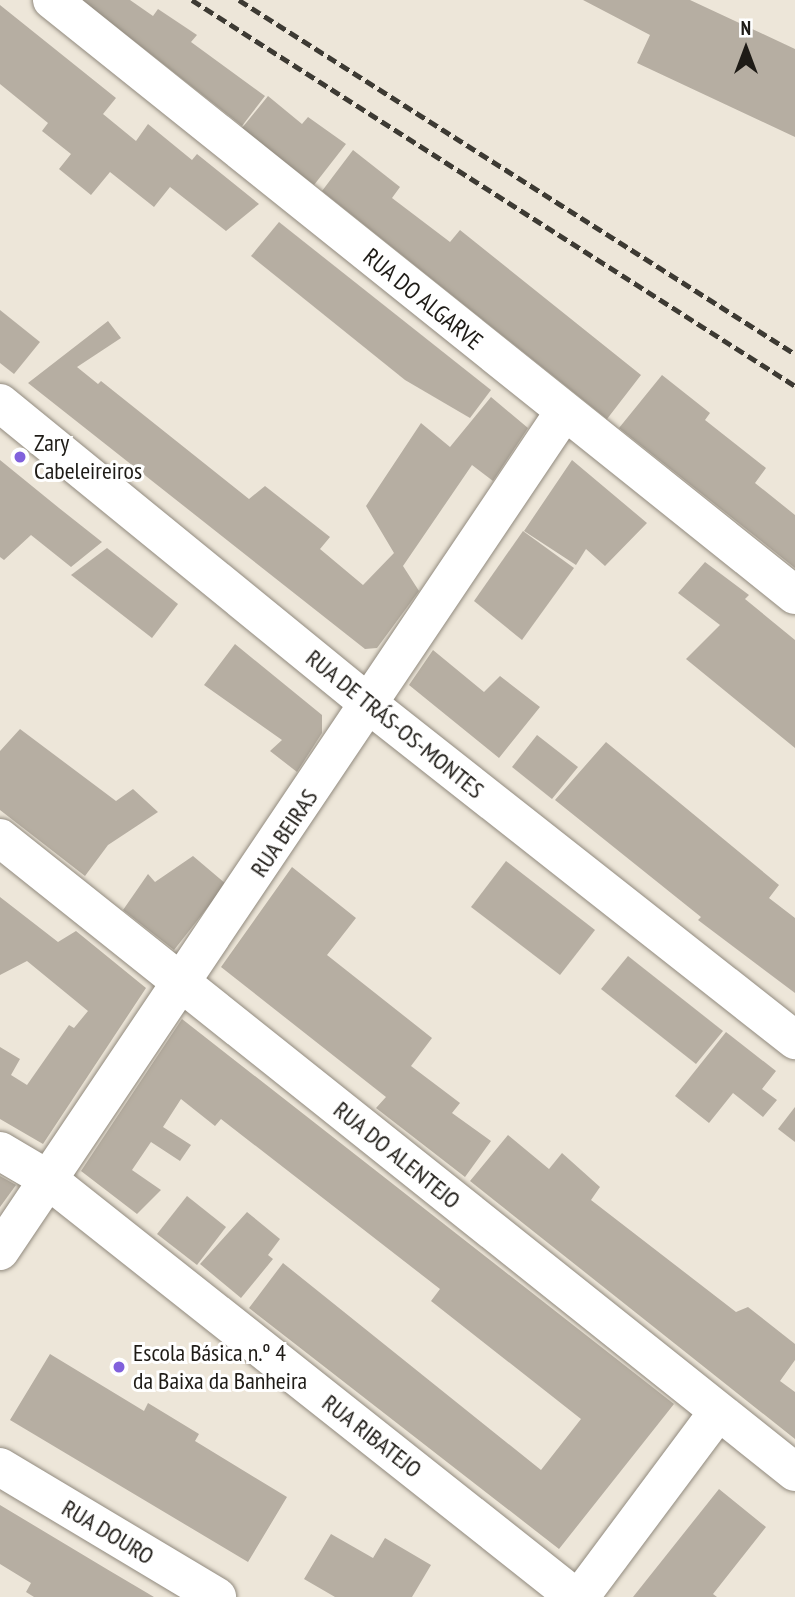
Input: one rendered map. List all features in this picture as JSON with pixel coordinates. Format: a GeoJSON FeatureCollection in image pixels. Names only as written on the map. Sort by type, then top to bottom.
{"type":"FeatureCollection","features":[{"type":"Feature","properties":{"kind":"street","name":"RUA DO ALGARVE"},"geometry":{"type":"LineString","coordinates":[[52,0],[795,596]]}},
{"type":"Feature","properties":{"kind":"street","name":"RUA DE TRÁS-OS-MONTES"},"geometry":{"type":"LineString","coordinates":[[0,403],[370,706],[795,1040]]}},
{"type":"Feature","properties":{"kind":"street","name":"RUA BEIRAS"},"geometry":{"type":"LineString","coordinates":[[0,1251],[47,1178],[370,706],[564,412]]}},
{"type":"Feature","properties":{"kind":"street","name":"RUA DO ALENTEJO"},"geometry":{"type":"LineString","coordinates":[[0,838],[795,1472]]}},
{"type":"Feature","properties":{"kind":"street","name":"RUA RIBATEJO"},"geometry":{"type":"LineString","coordinates":[[0,1151],[47,1178],[578,1597]]}},
{"type":"Feature","properties":{"kind":"street"},"geometry":{"type":"LineString","coordinates":[[578,1597],[718,1412]]}},
{"type":"Feature","properties":{"kind":"street","name":"RUA DOURO"},"geometry":{"type":"LineString","coordinates":[[0,1467],[217,1597]]}},
{"type":"Feature","properties":{"kind":"building"},"geometry":{"type":"Polygon","coordinates":[[[82,0],[130,0],[153,16],[158,9],[197,35],[191,42],[265,96],[242,126],[82,0]]]}},
{"type":"Feature","properties":{"kind":"building"},"geometry":{"type":"Polygon","coordinates":[[[583,0],[690,0],[795,49],[795,137],[637,63],[650,35],[583,0]]]}},
{"type":"Feature","properties":{"kind":"building"},"geometry":{"type":"Polygon","coordinates":[[[0,5],[116,98],[103,114],[136,141],[148,124],[192,160],[197,154],[259,204],[226,231],[170,187],[154,207],[110,172],[91,195],[59,169],[71,154],[42,131],[48,123],[0,84],[0,5]]]}},
{"type":"Feature","properties":{"kind":"building"},"geometry":{"type":"Polygon","coordinates":[[[268,96],[302,124],[308,117],[346,144],[314,185],[242,128],[268,96]]]}},
{"type":"Feature","properties":{"kind":"building"},"geometry":{"type":"Polygon","coordinates":[[[353,150],[400,187],[392,198],[450,242],[460,230],[641,375],[607,419],[322,191],[353,150]]]}},
{"type":"Feature","properties":{"kind":"building"},"geometry":{"type":"Polygon","coordinates":[[[279,222],[491,390],[470,418],[405,380],[251,256],[279,222]]]}},
{"type":"Feature","properties":{"kind":"building"},"geometry":{"type":"Polygon","coordinates":[[[0,310],[40,342],[14,374],[0,363],[0,310]]]}},
{"type":"Feature","properties":{"kind":"building"},"geometry":{"type":"Polygon","coordinates":[[[108,321],[121,338],[77,367],[98,384],[101,381],[249,499],[265,486],[330,537],[320,549],[363,585],[394,553],[366,506],[421,423],[450,447],[491,397],[528,428],[493,481],[472,465],[403,566],[419,591],[377,648],[365,649],[28,383],[108,321]]]}},
{"type":"Feature","properties":{"kind":"building"},"geometry":{"type":"Polygon","coordinates":[[[662,375],[710,413],[705,420],[766,468],[755,483],[795,515],[795,568],[619,428],[662,375]]]}},
{"type":"Feature","properties":{"kind":"building"},"geometry":{"type":"Polygon","coordinates":[[[0,460],[102,542],[71,567],[31,535],[4,560],[0,557],[0,460]]]}},
{"type":"Feature","properties":{"kind":"building"},"geometry":{"type":"Polygon","coordinates":[[[572,460],[647,523],[605,566],[586,549],[576,565],[524,531],[572,460]]]}},
{"type":"Feature","properties":{"kind":"building"},"geometry":{"type":"Polygon","coordinates":[[[523,531],[574,568],[522,640],[474,601],[523,531]]]}},
{"type":"Feature","properties":{"kind":"building"},"geometry":{"type":"Polygon","coordinates":[[[107,548],[178,604],[152,638],[71,575],[107,548]]]}},
{"type":"Feature","properties":{"kind":"building"},"geometry":{"type":"Polygon","coordinates":[[[705,562],[749,595],[745,599],[795,640],[795,748],[686,659],[720,625],[678,593],[705,562]]]}},
{"type":"Feature","properties":{"kind":"building"},"geometry":{"type":"Polygon","coordinates":[[[235,644],[322,715],[322,733],[297,772],[270,751],[282,740],[204,685],[235,644]]]}},
{"type":"Feature","properties":{"kind":"building"},"geometry":{"type":"Polygon","coordinates":[[[433,650],[484,692],[500,676],[540,707],[499,758],[409,685],[433,650]]]}},
{"type":"Feature","properties":{"kind":"building"},"geometry":{"type":"Polygon","coordinates":[[[20,729],[116,801],[133,789],[158,812],[108,845],[85,876],[0,810],[0,751],[20,729]]]}},
{"type":"Feature","properties":{"kind":"building"},"geometry":{"type":"Polygon","coordinates":[[[537,735],[578,767],[552,799],[512,767],[537,735]]]}},
{"type":"Feature","properties":{"kind":"building"},"geometry":{"type":"Polygon","coordinates":[[[606,742],[779,885],[769,898],[795,918],[795,993],[698,920],[701,917],[555,800],[606,742]]]}},
{"type":"Feature","properties":{"kind":"building"},"geometry":{"type":"Polygon","coordinates":[[[193,856],[226,884],[174,950],[123,910],[148,874],[155,882],[193,856]]]}},
{"type":"Feature","properties":{"kind":"building"},"geometry":{"type":"Polygon","coordinates":[[[506,861],[595,930],[560,975],[471,907],[506,861]]]}},
{"type":"Feature","properties":{"kind":"building"},"geometry":{"type":"Polygon","coordinates":[[[292,867],[356,918],[327,955],[432,1038],[411,1066],[460,1103],[452,1113],[491,1141],[465,1177],[376,1108],[386,1097],[221,967],[292,867]]]}},
{"type":"Feature","properties":{"kind":"building"},"geometry":{"type":"Polygon","coordinates":[[[0,897],[58,942],[76,931],[146,988],[43,1144],[0,1119],[0,1047],[20,1059],[11,1075],[27,1085],[69,1025],[74,1028],[88,1011],[27,961],[0,975],[0,897]]]}},
{"type":"Feature","properties":{"kind":"building"},"geometry":{"type":"Polygon","coordinates":[[[628,956],[723,1031],[696,1064],[601,989],[628,956]]]}},
{"type":"Feature","properties":{"kind":"building"},"geometry":{"type":"Polygon","coordinates":[[[182,1019],[674,1404],[559,1549],[249,1308],[283,1263],[541,1470],[581,1419],[431,1301],[440,1289],[221,1119],[215,1126],[181,1099],[163,1127],[191,1145],[180,1161],[151,1142],[132,1170],[161,1190],[137,1214],[81,1171],[182,1019]]]}},
{"type":"Feature","properties":{"kind":"building"},"geometry":{"type":"Polygon","coordinates":[[[726,1032],[776,1071],[762,1089],[777,1100],[763,1117],[733,1093],[709,1123],[675,1096],[726,1032]]]}},
{"type":"Feature","properties":{"kind":"building"},"geometry":{"type":"Polygon","coordinates":[[[795,1107],[795,1142],[778,1129],[795,1107]]]}},
{"type":"Feature","properties":{"kind":"building"},"geometry":{"type":"Polygon","coordinates":[[[508,1135],[549,1169],[562,1153],[600,1187],[591,1200],[736,1312],[748,1307],[795,1344],[795,1360],[780,1381],[795,1392],[795,1439],[470,1181],[508,1135]]]}},
{"type":"Feature","properties":{"kind":"building"},"geometry":{"type":"Polygon","coordinates":[[[0,1176],[16,1185],[0,1207],[0,1176]]]}},
{"type":"Feature","properties":{"kind":"building"},"geometry":{"type":"Polygon","coordinates":[[[187,1196],[226,1227],[197,1265],[157,1234],[187,1196]]]}},
{"type":"Feature","properties":{"kind":"building"},"geometry":{"type":"Polygon","coordinates":[[[247,1212],[280,1239],[268,1255],[273,1259],[241,1298],[200,1264],[247,1212]]]}},
{"type":"Feature","properties":{"kind":"building"},"geometry":{"type":"Polygon","coordinates":[[[50,1354],[144,1411],[148,1403],[199,1434],[195,1441],[287,1497],[248,1562],[10,1420],[50,1354]]]}},
{"type":"Feature","properties":{"kind":"building"},"geometry":{"type":"Polygon","coordinates":[[[719,1489],[766,1527],[713,1594],[717,1597],[633,1597],[719,1489]]]}},
{"type":"Feature","properties":{"kind":"building"},"geometry":{"type":"Polygon","coordinates":[[[0,1505],[154,1597],[34,1597],[26,1592],[31,1583],[0,1564],[0,1505]]]}},
{"type":"Feature","properties":{"kind":"building"},"geometry":{"type":"Polygon","coordinates":[[[331,1534],[373,1558],[385,1538],[431,1565],[412,1597],[335,1597],[304,1579],[331,1534]]]}},
{"type":"Feature","properties":{"kind":"railway"},"geometry":{"type":"LineString","coordinates":[[192,0],[795,386]]}},
{"type":"Feature","properties":{"kind":"railway"},"geometry":{"type":"LineString","coordinates":[[239,0],[795,354]]}},
{"type":"Feature","properties":{"kind":"place","name":"Zary Cabeleireiros"},"geometry":{"type":"Point","coordinates":[20,457]}},
{"type":"Feature","properties":{"kind":"place","name":"Escola Básica n.º 4 da Baixa da Banheira"},"geometry":{"type":"Point","coordinates":[119,1367]}}]}
